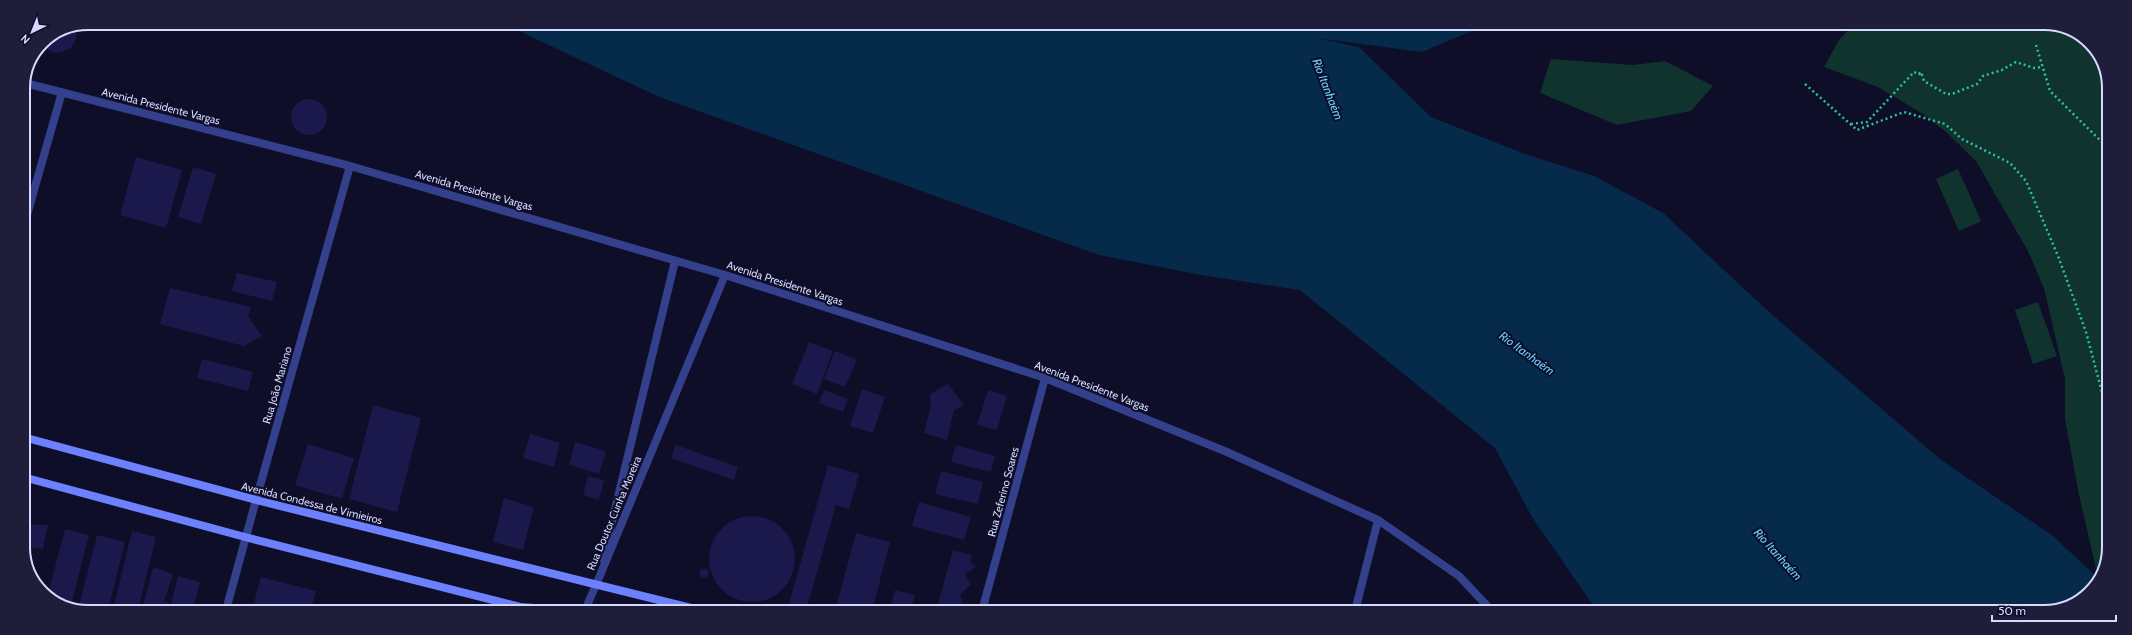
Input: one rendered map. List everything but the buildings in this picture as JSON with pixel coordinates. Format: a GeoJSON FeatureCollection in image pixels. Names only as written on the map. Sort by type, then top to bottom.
{"type":"FeatureCollection","features":[{"type":"Feature","properties":{"kind":"main road","name":"Avenida Condessa de Vimieiros"},"geometry":{"type":"LineString","coordinates":[[30,439],[256,500],[678,605]]}},
{"type":"Feature","properties":{"kind":"main road"},"geometry":{"type":"LineString","coordinates":[[30,479],[245,537],[512,605]]}},
{"type":"Feature","properties":{"kind":"street","name":"Avenida Presidente Vargas"},"geometry":{"type":"LineString","coordinates":[[30,84],[350,166],[725,275],[1045,378],[1227,452],[1378,520],[1459,576],[1486,605]]}},
{"type":"Feature","properties":{"kind":"street"},"geometry":{"type":"LineString","coordinates":[[30,204],[62,92]]}},
{"type":"Feature","properties":{"kind":"street","name":"Rua João Mariano"},"geometry":{"type":"LineString","coordinates":[[227,605],[245,537],[350,166]]}},
{"type":"Feature","properties":{"kind":"street","name":"Rua Doutor Cunha Moreira"},"geometry":{"type":"LineString","coordinates":[[596,585],[676,261]]}},
{"type":"Feature","properties":{"kind":"street","name":"Rua Doutor Cunha Moreira"},"geometry":{"type":"LineString","coordinates":[[596,585],[725,275]]}},
{"type":"Feature","properties":{"kind":"street","name":"Rua Zeferino Soares"},"geometry":{"type":"LineString","coordinates":[[984,605],[1045,378]]}},
{"type":"Feature","properties":{"kind":"street"},"geometry":{"type":"LineString","coordinates":[[1357,605],[1378,520]]}},
{"type":"Feature","properties":{"kind":"street"},"geometry":{"type":"LineString","coordinates":[[587,605],[596,585]]}},
{"type":"Feature","properties":{"kind":"path"},"geometry":{"type":"LineString","coordinates":[[2036,45],[2050,91],[2102,142]]}},
{"type":"Feature","properties":{"kind":"path"},"geometry":{"type":"LineString","coordinates":[[1851,124],[1867,122],[1914,72],[1919,74],[1921,72],[1924,82],[1946,94],[1952,94],[1977,84],[1983,76],[2002,70],[2016,62],[2034,68],[2043,67]]}},
{"type":"Feature","properties":{"kind":"path"},"geometry":{"type":"LineString","coordinates":[[1805,84],[1857,130],[1904,112],[1945,124],[1962,139],[2010,163],[2026,181],[2058,256],[2086,332],[2102,392]]}},
{"type":"Feature","properties":{"kind":"green space"},"geometry":{"type":"Polygon","coordinates":[[[1848,30],[2052,30],[2070,36],[2082,44],[2098,65],[2102,84],[2102,555],[2097,572],[2079,495],[2065,419],[2065,379],[2044,288],[2028,251],[1976,161],[1946,132],[1923,114],[1878,87],[1824,67],[1839,40],[1848,30]]]}},
{"type":"Feature","properties":{"kind":"green space"},"geometry":{"type":"Polygon","coordinates":[[[1551,59],[1633,65],[1665,61],[1713,86],[1691,111],[1617,125],[1540,93],[1551,59]]]}},
{"type":"Feature","properties":{"kind":"green space"},"geometry":{"type":"Polygon","coordinates":[[[1958,169],[1981,221],[1959,231],[1936,179],[1958,169]]]}},
{"type":"Feature","properties":{"kind":"green space"},"geometry":{"type":"Polygon","coordinates":[[[2038,302],[2057,356],[2033,364],[2015,310],[2038,302]]]}},
{"type":"Feature","properties":{"kind":"water","name":"Rio Itanhaém"},"geometry":{"type":"Polygon","coordinates":[[[517,30],[1474,30],[1422,52],[1316,38],[1359,47],[1431,117],[1525,154],[1594,176],[1663,213],[1769,312],[1941,460],[2053,536],[2095,575],[2080,593],[2063,602],[2052,605],[1593,605],[1532,517],[1495,448],[1300,290],[1201,275],[1099,255],[657,96],[517,30]]]}}]}
